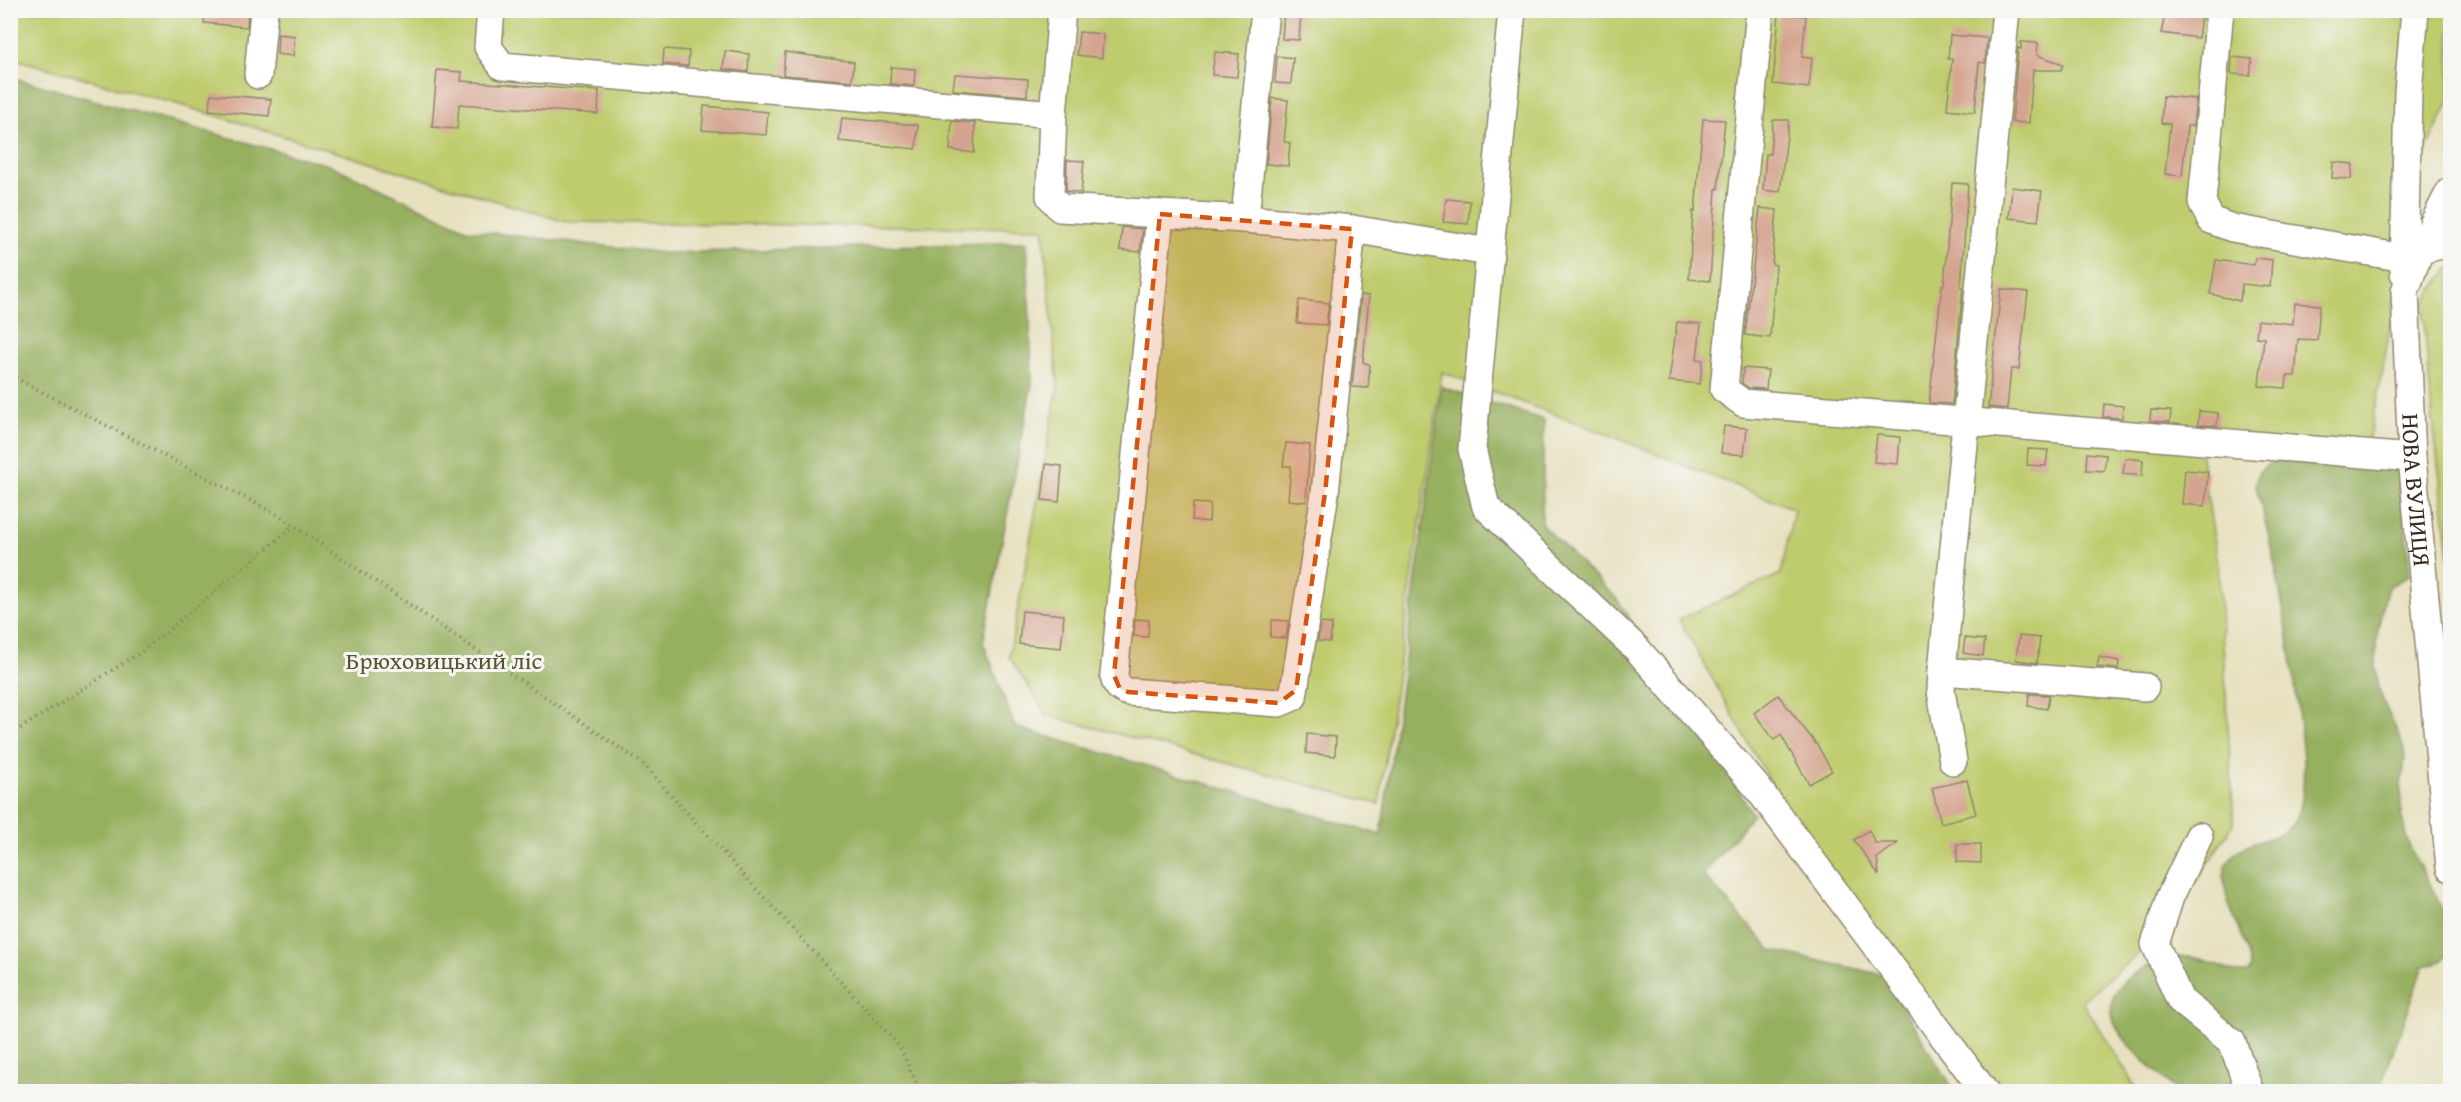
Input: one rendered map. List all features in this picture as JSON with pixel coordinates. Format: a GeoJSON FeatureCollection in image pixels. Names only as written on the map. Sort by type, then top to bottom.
{"type":"FeatureCollection","features":[{"type":"Feature","properties":{"kind":"street"},"geometry":{"type":"LineString","coordinates":[[258,75],[264,10]]}},
{"type":"Feature","properties":{"kind":"street"},"geometry":{"type":"LineString","coordinates":[[491,10],[488,47],[502,66],[1053,114]]}},
{"type":"Feature","properties":{"kind":"street"},"geometry":{"type":"LineString","coordinates":[[1062,10],[1053,114],[1050,196],[1060,208],[1245,219],[1352,229],[1489,252]]}},
{"type":"Feature","properties":{"kind":"street"},"geometry":{"type":"LineString","coordinates":[[1245,219],[1265,10]]}},
{"type":"Feature","properties":{"kind":"street"},"geometry":{"type":"LineString","coordinates":[[1512,10],[1473,449],[1486,507],[1637,649],[1756,786],[1985,1092]]}},
{"type":"Feature","properties":{"kind":"street"},"geometry":{"type":"LineString","coordinates":[[1760,10],[1724,389],[1743,403],[2412,458]]}},
{"type":"Feature","properties":{"kind":"street"},"geometry":{"type":"LineString","coordinates":[[1953,761],[1941,691],[1942,671],[2006,10]]}},
{"type":"Feature","properties":{"kind":"street"},"geometry":{"type":"LineString","coordinates":[[2220,10],[2202,202],[2211,220],[2232,228],[2412,254],[2451,243]]}},
{"type":"Feature","properties":{"kind":"street"},"geometry":{"type":"LineString","coordinates":[[2412,254],[2408,92],[2415,10]]}},
{"type":"Feature","properties":{"kind":"street","name":"НОВА ВУЛИЦЯ"},"geometry":{"type":"LineString","coordinates":[[2451,191],[2412,254],[2405,291],[2412,458],[2451,868]]}},
{"type":"Feature","properties":{"kind":"street"},"geometry":{"type":"LineString","coordinates":[[1160,214],[1114,675],[1120,689],[1128,692],[1279,704],[1293,697],[1325,493],[1352,229]]}},
{"type":"Feature","properties":{"kind":"street"},"geometry":{"type":"LineString","coordinates":[[1942,671],[2145,687]]}},
{"type":"Feature","properties":{"kind":"street"},"geometry":{"type":"LineString","coordinates":[[2199,836],[2170,897],[2155,944],[2180,1000],[2232,1041],[2250,1092]]}},
{"type":"Feature","properties":{"kind":"path"},"geometry":{"type":"LineString","coordinates":[[10,375],[278,514],[642,763],[900,1047],[920,1092]]}},
{"type":"Feature","properties":{"kind":"path"},"geometry":{"type":"LineString","coordinates":[[10,735],[144,650],[294,526]]}},
{"type":"Feature","properties":{"kind":"highlighted area"},"geometry":{"type":"Polygon","coordinates":[[[1160,214],[1352,229],[1325,493],[1296,690],[1279,703],[1128,692],[1120,689],[1114,675],[1160,214]]]}},
{"type":"Feature","properties":{"kind":"green space"},"geometry":{"type":"Polygon","coordinates":[[[2450,10],[2450,99],[2415,175],[2387,346],[2368,442],[2199,445],[2218,563],[2234,824],[2159,936],[2082,1001],[2138,1091],[1997,1092],[1806,846],[1679,619],[1781,574],[1794,509],[1617,438],[1442,372],[1379,804],[1047,715],[1009,657],[1058,386],[1043,228],[566,222],[184,106],[11,58],[10,11],[2450,10]]]}},
{"type":"Feature","properties":{"kind":"green space","name":"Брюховицький ліс"},"geometry":{"type":"Polygon","coordinates":[[[10,77],[332,166],[468,230],[664,253],[1027,242],[1032,383],[983,642],[1015,727],[1381,835],[1442,387],[1544,420],[1542,525],[1617,599],[1753,814],[1703,875],[1771,950],[1883,975],[1954,1091],[11,1091],[10,77]]]}},
{"type":"Feature","properties":{"kind":"green space"},"geometry":{"type":"Polygon","coordinates":[[[2450,266],[2450,562],[2432,414],[2423,305],[2450,266]]]}},
{"type":"Feature","properties":{"kind":"green space"},"geometry":{"type":"Polygon","coordinates":[[[2291,458],[2388,465],[2400,473],[2410,575],[2388,587],[2378,627],[2376,668],[2381,695],[2405,754],[2401,799],[2406,836],[2446,921],[2447,955],[2442,961],[2424,966],[2379,1091],[2177,1091],[2149,1066],[2122,1036],[2114,1020],[2112,1005],[2118,989],[2134,974],[2169,959],[2198,958],[2241,973],[2248,973],[2251,968],[2249,956],[2225,888],[2224,875],[2227,864],[2234,854],[2244,847],[2278,835],[2288,828],[2296,819],[2303,794],[2302,745],[2290,653],[2276,569],[2256,486],[2259,473],[2266,465],[2291,458]]]}},
{"type":"Feature","properties":{"kind":"building"},"geometry":{"type":"Polygon","coordinates":[[[205,10],[248,10],[247,27],[204,23],[205,10]]]}},
{"type":"Feature","properties":{"kind":"building"},"geometry":{"type":"Polygon","coordinates":[[[2166,10],[2202,10],[2198,38],[2161,33],[2166,10]]]}},
{"type":"Feature","properties":{"kind":"building"},"geometry":{"type":"Polygon","coordinates":[[[1284,12],[1301,14],[1299,40],[1282,39],[1284,12]]]}},
{"type":"Feature","properties":{"kind":"building"},"geometry":{"type":"Polygon","coordinates":[[[1779,14],[1806,16],[1802,57],[1812,58],[1809,88],[1773,84],[1779,14]]]}},
{"type":"Feature","properties":{"kind":"building"},"geometry":{"type":"Polygon","coordinates":[[[1079,32],[1103,34],[1102,58],[1077,55],[1079,32]]]}},
{"type":"Feature","properties":{"kind":"building"},"geometry":{"type":"Polygon","coordinates":[[[278,34],[295,36],[293,56],[277,54],[278,34]]]}},
{"type":"Feature","properties":{"kind":"building"},"geometry":{"type":"Polygon","coordinates":[[[1950,35],[1987,38],[1985,63],[1979,62],[1975,112],[1947,109],[1952,59],[1948,59],[1950,35]]]}},
{"type":"Feature","properties":{"kind":"building"},"geometry":{"type":"Polygon","coordinates":[[[2021,42],[2038,43],[2037,55],[2063,64],[2061,70],[2033,70],[2029,123],[2012,122],[2018,48],[2021,49],[2021,42]]]}},
{"type":"Feature","properties":{"kind":"building"},"geometry":{"type":"Polygon","coordinates":[[[664,49],[689,51],[688,66],[663,64],[664,49]]]}},
{"type":"Feature","properties":{"kind":"building"},"geometry":{"type":"Polygon","coordinates":[[[725,51],[749,54],[748,72],[723,69],[725,51]]]}},
{"type":"Feature","properties":{"kind":"building"},"geometry":{"type":"Polygon","coordinates":[[[785,52],[854,62],[852,81],[783,75],[785,52]]]}},
{"type":"Feature","properties":{"kind":"building"},"geometry":{"type":"Polygon","coordinates":[[[1215,52],[1239,54],[1237,77],[1212,75],[1215,52]]]}},
{"type":"Feature","properties":{"kind":"building"},"geometry":{"type":"Polygon","coordinates":[[[1277,56],[1293,58],[1291,84],[1275,83],[1277,56]]]}},
{"type":"Feature","properties":{"kind":"building"},"geometry":{"type":"Polygon","coordinates":[[[2232,57],[2252,59],[2250,75],[2231,74],[2232,57]]]}},
{"type":"Feature","properties":{"kind":"building"},"geometry":{"type":"Polygon","coordinates":[[[891,67],[915,69],[914,86],[890,84],[891,67]]]}},
{"type":"Feature","properties":{"kind":"building"},"geometry":{"type":"Polygon","coordinates":[[[437,70],[462,72],[461,81],[599,91],[598,114],[459,104],[457,129],[432,127],[437,70]]]}},
{"type":"Feature","properties":{"kind":"building"},"geometry":{"type":"Polygon","coordinates":[[[955,74],[1028,79],[1027,96],[953,90],[955,74]]]}},
{"type":"Feature","properties":{"kind":"building"},"geometry":{"type":"Polygon","coordinates":[[[211,94],[271,99],[269,116],[209,110],[211,94]]]}},
{"type":"Feature","properties":{"kind":"building"},"geometry":{"type":"Polygon","coordinates":[[[2163,96],[2196,99],[2193,126],[2187,126],[2182,176],[2165,174],[2170,124],[2161,123],[2163,96]]]}},
{"type":"Feature","properties":{"kind":"building"},"geometry":{"type":"Polygon","coordinates":[[[1272,98],[1288,100],[1284,142],[1290,143],[1288,166],[1266,164],[1272,98]]]}},
{"type":"Feature","properties":{"kind":"building"},"geometry":{"type":"Polygon","coordinates":[[[704,106],[768,112],[766,135],[702,130],[704,106]]]}},
{"type":"Feature","properties":{"kind":"building"},"geometry":{"type":"Polygon","coordinates":[[[842,118],[918,125],[916,149],[839,141],[842,118]]]}},
{"type":"Feature","properties":{"kind":"building"},"geometry":{"type":"Polygon","coordinates":[[[1703,119],[1725,120],[1718,189],[1716,189],[1710,281],[1689,279],[1693,211],[1695,212],[1703,119]]]}},
{"type":"Feature","properties":{"kind":"building"},"geometry":{"type":"Polygon","coordinates":[[[1773,120],[1789,120],[1780,192],[1763,190],[1766,154],[1770,154],[1773,120]]]}},
{"type":"Feature","properties":{"kind":"building"},"geometry":{"type":"Polygon","coordinates":[[[952,121],[975,123],[974,153],[950,150],[952,121]]]}},
{"type":"Feature","properties":{"kind":"building"},"geometry":{"type":"Polygon","coordinates":[[[1067,160],[1084,161],[1081,193],[1066,191],[1067,160]]]}},
{"type":"Feature","properties":{"kind":"building"},"geometry":{"type":"Polygon","coordinates":[[[2333,162],[2353,164],[2351,179],[2332,178],[2333,162]]]}},
{"type":"Feature","properties":{"kind":"building"},"geometry":{"type":"Polygon","coordinates":[[[1952,183],[1968,184],[1961,287],[1963,287],[1952,404],[1929,403],[1942,285],[1944,285],[1952,183]]]}},
{"type":"Feature","properties":{"kind":"building"},"geometry":{"type":"Polygon","coordinates":[[[2012,187],[2042,191],[2038,221],[2009,218],[2012,187]]]}},
{"type":"Feature","properties":{"kind":"building"},"geometry":{"type":"Polygon","coordinates":[[[1446,199],[1470,201],[1468,224],[1443,222],[1446,199]]]}},
{"type":"Feature","properties":{"kind":"building"},"geometry":{"type":"Polygon","coordinates":[[[1760,208],[1777,210],[1772,264],[1776,265],[1770,338],[1745,335],[1760,208]]]}},
{"type":"Feature","properties":{"kind":"building"},"geometry":{"type":"Polygon","coordinates":[[[1122,227],[1143,229],[1140,252],[1120,250],[1122,227]]]}},
{"type":"Feature","properties":{"kind":"building"},"geometry":{"type":"Polygon","coordinates":[[[2255,258],[2272,260],[2270,287],[2242,284],[2240,301],[2210,294],[2216,260],[2254,265],[2255,258]]]}},
{"type":"Feature","properties":{"kind":"building"},"geometry":{"type":"Polygon","coordinates":[[[2001,289],[2028,292],[2019,369],[2011,369],[2007,409],[1988,407],[2001,289]]]}},
{"type":"Feature","properties":{"kind":"building"},"geometry":{"type":"Polygon","coordinates":[[[1361,295],[1369,296],[1363,362],[1370,365],[1368,388],[1352,387],[1361,295]]]}},
{"type":"Feature","properties":{"kind":"building"},"geometry":{"type":"Polygon","coordinates":[[[1299,300],[1329,303],[1326,325],[1297,323],[1299,300]]]}},
{"type":"Feature","properties":{"kind":"building"},"geometry":{"type":"Polygon","coordinates":[[[2295,303],[2320,305],[2317,340],[2298,339],[2295,376],[2287,376],[2286,388],[2259,386],[2264,338],[2256,337],[2258,320],[2293,324],[2295,303]]]}},
{"type":"Feature","properties":{"kind":"building"},"geometry":{"type":"Polygon","coordinates":[[[1677,322],[1701,324],[1697,359],[1703,360],[1700,384],[1669,381],[1677,322]]]}},
{"type":"Feature","properties":{"kind":"building"},"geometry":{"type":"Polygon","coordinates":[[[1743,368],[1768,370],[1766,389],[1749,388],[1742,383],[1743,368]]]}},
{"type":"Feature","properties":{"kind":"building"},"geometry":{"type":"Polygon","coordinates":[[[2104,404],[2123,406],[2122,418],[2103,417],[2104,404]]]}},
{"type":"Feature","properties":{"kind":"building"},"geometry":{"type":"Polygon","coordinates":[[[2151,410],[2171,411],[2170,422],[2150,421],[2151,410]]]}},
{"type":"Feature","properties":{"kind":"building"},"geometry":{"type":"Polygon","coordinates":[[[2199,411],[2218,413],[2217,426],[2198,425],[2199,411]]]}},
{"type":"Feature","properties":{"kind":"building"},"geometry":{"type":"Polygon","coordinates":[[[1724,426],[1747,428],[1744,455],[1721,453],[1724,426]]]}},
{"type":"Feature","properties":{"kind":"building"},"geometry":{"type":"Polygon","coordinates":[[[1877,435],[1900,437],[1898,464],[1874,462],[1877,435]]]}},
{"type":"Feature","properties":{"kind":"building"},"geometry":{"type":"Polygon","coordinates":[[[1286,443],[1310,445],[1306,502],[1288,500],[1291,466],[1283,466],[1286,443]]]}},
{"type":"Feature","properties":{"kind":"building"},"geometry":{"type":"Polygon","coordinates":[[[2028,449],[2048,450],[2046,466],[2027,465],[2028,449]]]}},
{"type":"Feature","properties":{"kind":"building"},"geometry":{"type":"Polygon","coordinates":[[[2087,453],[2106,455],[2104,471],[2086,470],[2087,453]]]}},
{"type":"Feature","properties":{"kind":"building"},"geometry":{"type":"Polygon","coordinates":[[[2125,458],[2143,460],[2142,476],[2123,474],[2125,458]]]}},
{"type":"Feature","properties":{"kind":"building"},"geometry":{"type":"Polygon","coordinates":[[[1046,464],[1062,466],[1059,502],[1042,500],[1046,464]]]}},
{"type":"Feature","properties":{"kind":"building"},"geometry":{"type":"Polygon","coordinates":[[[2185,470],[2208,472],[2205,506],[2182,504],[2185,470]]]}},
{"type":"Feature","properties":{"kind":"building"},"geometry":{"type":"Polygon","coordinates":[[[1193,503],[1210,504],[1209,522],[1192,520],[1193,503]]]}},
{"type":"Feature","properties":{"kind":"building"},"geometry":{"type":"Polygon","coordinates":[[[1022,611],[1064,615],[1061,648],[1019,644],[1022,611]]]}},
{"type":"Feature","properties":{"kind":"building"},"geometry":{"type":"Polygon","coordinates":[[[1135,619],[1149,620],[1148,637],[1134,636],[1135,619]]]}},
{"type":"Feature","properties":{"kind":"building"},"geometry":{"type":"Polygon","coordinates":[[[1272,620],[1289,621],[1286,638],[1270,637],[1272,620]]]}},
{"type":"Feature","properties":{"kind":"building"},"geometry":{"type":"Polygon","coordinates":[[[1320,623],[1332,624],[1330,642],[1318,641],[1320,623]]]}},
{"type":"Feature","properties":{"kind":"building"},"geometry":{"type":"Polygon","coordinates":[[[2019,636],[2040,638],[2037,663],[2016,660],[2019,636]]]}},
{"type":"Feature","properties":{"kind":"building"},"geometry":{"type":"Polygon","coordinates":[[[1965,638],[1985,640],[1983,656],[1963,653],[1965,638]]]}},
{"type":"Feature","properties":{"kind":"building"},"geometry":{"type":"Polygon","coordinates":[[[2099,657],[2119,661],[2118,669],[2097,667],[2099,657]]]}},
{"type":"Feature","properties":{"kind":"building"},"geometry":{"type":"Polygon","coordinates":[[[2029,694],[2049,695],[2047,709],[2028,706],[2029,694]]]}},
{"type":"Feature","properties":{"kind":"building"},"geometry":{"type":"Polygon","coordinates":[[[1778,695],[1817,745],[1832,771],[1809,784],[1781,735],[1774,740],[1754,713],[1778,695]]]}},
{"type":"Feature","properties":{"kind":"building"},"geometry":{"type":"Polygon","coordinates":[[[1307,734],[1336,737],[1335,756],[1306,753],[1307,734]]]}},
{"type":"Feature","properties":{"kind":"building"},"geometry":{"type":"Polygon","coordinates":[[[1967,780],[1976,814],[1941,823],[1932,788],[1967,780]]]}},
{"type":"Feature","properties":{"kind":"building"},"geometry":{"type":"Polygon","coordinates":[[[1869,830],[1875,843],[1898,843],[1877,858],[1879,875],[1854,840],[1869,830]]]}},
{"type":"Feature","properties":{"kind":"building"},"geometry":{"type":"Polygon","coordinates":[[[1957,844],[1981,844],[1981,863],[1957,862],[1957,844]]]}}]}
